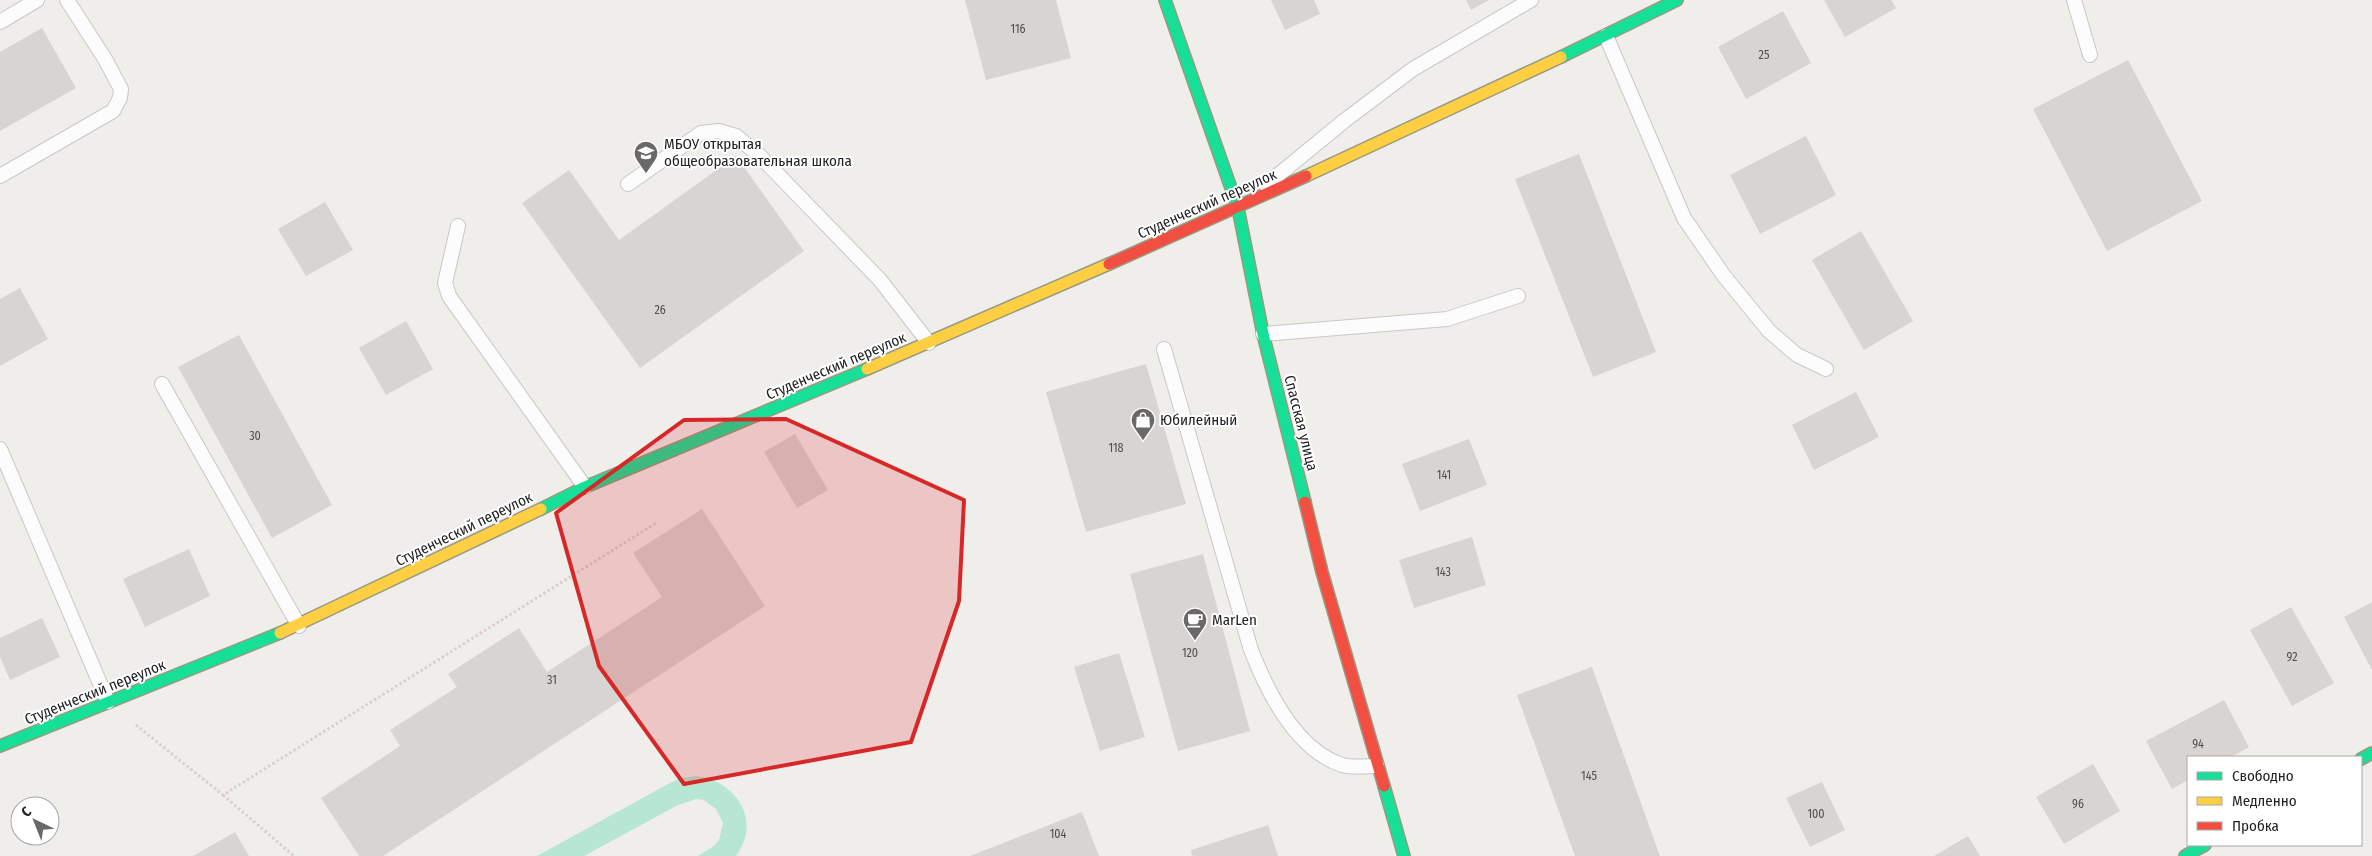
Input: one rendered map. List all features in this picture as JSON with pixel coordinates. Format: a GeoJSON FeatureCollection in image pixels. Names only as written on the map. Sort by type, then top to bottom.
{"type":"FeatureCollection","features":[{"type":"Feature","properties":{"kind":"street","name":"Спасская улица"},"geometry":{"type":"LineString","coordinates":[[1165,0],[1238,208],[1264,334],[1322,572],[1376,766],[1404,856]]}},
{"type":"Feature","properties":{"kind":"street","name":"Студенческий переулок"},"geometry":{"type":"LineString","coordinates":[[0,746],[299,626],[585,487],[930,343],[1238,208],[1606,36],[1677,0]]}},
{"type":"Feature","properties":{"kind":"street"},"geometry":{"type":"LineString","coordinates":[[2184,856],[2203,846]]}},
{"type":"Feature","properties":{"kind":"lane"},"geometry":{"type":"LineString","coordinates":[[0,22],[37,0]]}},
{"type":"Feature","properties":{"kind":"lane"},"geometry":{"type":"LineString","coordinates":[[0,176],[113,111],[120,98],[121,89],[105,59],[67,0]]}},
{"type":"Feature","properties":{"kind":"lane"},"geometry":{"type":"LineString","coordinates":[[1238,208],[1344,121],[1413,69],[1531,0]]}},
{"type":"Feature","properties":{"kind":"lane"},"geometry":{"type":"LineString","coordinates":[[2074,0],[2090,55]]}},
{"type":"Feature","properties":{"kind":"lane"},"geometry":{"type":"LineString","coordinates":[[1606,36],[1684,218],[1724,276],[1769,331],[1797,355],[1826,369]]}},
{"type":"Feature","properties":{"kind":"lane"},"geometry":{"type":"LineString","coordinates":[[628,184],[702,133],[719,131],[736,136],[760,156],[880,280],[930,343]]}},
{"type":"Feature","properties":{"kind":"lane"},"geometry":{"type":"LineString","coordinates":[[458,226],[445,283],[449,296],[585,487]]}},
{"type":"Feature","properties":{"kind":"lane"},"geometry":{"type":"LineString","coordinates":[[1264,334],[1447,319],[1518,296]]}},
{"type":"Feature","properties":{"kind":"lane"},"geometry":{"type":"LineString","coordinates":[[1164,349],[1251,650],[1264,684],[1287,721],[1307,742],[1326,757],[1343,766],[1376,766]]}},
{"type":"Feature","properties":{"kind":"lane"},"geometry":{"type":"LineString","coordinates":[[162,384],[299,626]]}},
{"type":"Feature","properties":{"kind":"lane"},"geometry":{"type":"LineString","coordinates":[[0,449],[108,702]]}},
{"type":"Feature","properties":{"kind":"path"},"geometry":{"type":"LineString","coordinates":[[223,795],[656,523]]}},
{"type":"Feature","properties":{"kind":"path"},"geometry":{"type":"LineString","coordinates":[[108,702],[223,795],[294,856]]}},
{"type":"Feature","properties":{"kind":"highlighted area"},"geometry":{"type":"Polygon","coordinates":[[[786,419],[964,500],[959,601],[911,742],[684,784],[599,666],[556,513],[684,420],[786,419]]]}},
{"type":"Feature","properties":{"kind":"green space"},"geometry":{"type":"Polygon","coordinates":[[[696,776],[710,779],[722,785],[741,804],[747,829],[744,843],[736,856],[698,856],[714,846],[719,840],[723,823],[716,809],[704,800],[696,799],[678,805],[584,856],[537,856],[668,784],[681,778],[696,776]]]}},
{"type":"Feature","properties":{"kind":"building"},"geometry":{"type":"Polygon","coordinates":[[[965,0],[1056,0],[1071,58],[986,80],[965,0]]]}},
{"type":"Feature","properties":{"kind":"building"},"geometry":{"type":"Polygon","coordinates":[[[1271,0],[1314,0],[1320,14],[1285,30],[1271,0]]]}},
{"type":"Feature","properties":{"kind":"building"},"geometry":{"type":"Polygon","coordinates":[[[1466,0],[1489,0],[1471,10],[1466,0]]]}},
{"type":"Feature","properties":{"kind":"building"},"geometry":{"type":"Polygon","coordinates":[[[1824,0],[1891,0],[1896,8],[1845,37],[1824,0]]]}},
{"type":"Feature","properties":{"kind":"building"},"geometry":{"type":"Polygon","coordinates":[[[1783,11],[1811,63],[1746,99],[1718,47],[1783,11]]]}},
{"type":"Feature","properties":{"kind":"building"},"geometry":{"type":"Polygon","coordinates":[[[42,28],[76,88],[0,131],[0,52],[42,28]]]}},
{"type":"Feature","properties":{"kind":"building"},"geometry":{"type":"Polygon","coordinates":[[[2128,60],[2202,201],[2107,251],[2033,109],[2128,60]]]}},
{"type":"Feature","properties":{"kind":"building"},"geometry":{"type":"Polygon","coordinates":[[[1806,136],[1836,195],[1760,234],[1730,175],[1806,136]]]}},
{"type":"Feature","properties":{"kind":"building"},"geometry":{"type":"Polygon","coordinates":[[[1579,154],[1656,352],[1593,377],[1515,179],[1579,154]]]}},
{"type":"Feature","properties":{"kind":"building"},"geometry":{"type":"Polygon","coordinates":[[[736,156],[804,251],[640,368],[522,203],[569,170],[619,240],[736,156]]]}},
{"type":"Feature","properties":{"kind":"building"},"geometry":{"type":"Polygon","coordinates":[[[325,202],[353,250],[306,276],[278,229],[325,202]]]}},
{"type":"Feature","properties":{"kind":"building"},"geometry":{"type":"Polygon","coordinates":[[[1861,231],[1913,321],[1864,350],[1812,260],[1861,231]]]}},
{"type":"Feature","properties":{"kind":"building"},"geometry":{"type":"Polygon","coordinates":[[[20,288],[48,339],[0,366],[0,299],[20,288]]]}},
{"type":"Feature","properties":{"kind":"building"},"geometry":{"type":"Polygon","coordinates":[[[406,321],[433,369],[386,395],[359,348],[406,321]]]}},
{"type":"Feature","properties":{"kind":"building"},"geometry":{"type":"Polygon","coordinates":[[[239,335],[332,505],[272,538],[178,367],[239,335]]]}},
{"type":"Feature","properties":{"kind":"building"},"geometry":{"type":"Polygon","coordinates":[[[1146,364],[1186,504],[1086,532],[1046,392],[1146,364]]]}},
{"type":"Feature","properties":{"kind":"building"},"geometry":{"type":"Polygon","coordinates":[[[1856,392],[1879,437],[1814,470],[1792,425],[1856,392]]]}},
{"type":"Feature","properties":{"kind":"building"},"geometry":{"type":"Polygon","coordinates":[[[795,434],[828,490],[797,508],[764,452],[795,434]]]}},
{"type":"Feature","properties":{"kind":"building"},"geometry":{"type":"Polygon","coordinates":[[[1469,439],[1487,485],[1420,511],[1402,464],[1469,439]]]}},
{"type":"Feature","properties":{"kind":"building"},"geometry":{"type":"Polygon","coordinates":[[[702,509],[765,606],[383,856],[359,856],[321,798],[400,746],[390,730],[457,687],[448,674],[519,628],[547,672],[662,597],[633,553],[702,509]]]}},
{"type":"Feature","properties":{"kind":"building"},"geometry":{"type":"Polygon","coordinates":[[[1472,537],[1486,585],[1414,608],[1399,560],[1472,537]]]}},
{"type":"Feature","properties":{"kind":"building"},"geometry":{"type":"Polygon","coordinates":[[[189,549],[210,596],[145,627],[123,579],[189,549]]]}},
{"type":"Feature","properties":{"kind":"building"},"geometry":{"type":"Polygon","coordinates":[[[1203,554],[1250,731],[1178,751],[1130,574],[1203,554]]]}},
{"type":"Feature","properties":{"kind":"building"},"geometry":{"type":"Polygon","coordinates":[[[2372,602],[2372,670],[2344,617],[2372,602]]]}},
{"type":"Feature","properties":{"kind":"building"},"geometry":{"type":"Polygon","coordinates":[[[2291,607],[2334,683],[2292,706],[2250,630],[2291,607]]]}},
{"type":"Feature","properties":{"kind":"building"},"geometry":{"type":"Polygon","coordinates":[[[42,618],[60,657],[10,680],[0,657],[0,638],[42,618]]]}},
{"type":"Feature","properties":{"kind":"building"},"geometry":{"type":"Polygon","coordinates":[[[1119,653],[1145,737],[1100,751],[1074,667],[1119,653]]]}},
{"type":"Feature","properties":{"kind":"building"},"geometry":{"type":"Polygon","coordinates":[[[1592,667],[1660,856],[1575,856],[1517,695],[1592,667]]]}},
{"type":"Feature","properties":{"kind":"building"},"geometry":{"type":"Polygon","coordinates":[[[2224,700],[2249,747],[2233,756],[2187,756],[2187,781],[2172,789],[2146,741],[2224,700]]]}},
{"type":"Feature","properties":{"kind":"building"},"geometry":{"type":"Polygon","coordinates":[[[2093,764],[2120,811],[2064,844],[2036,797],[2093,764]]]}},
{"type":"Feature","properties":{"kind":"building"},"geometry":{"type":"Polygon","coordinates":[[[1822,782],[1845,830],[1810,847],[1786,798],[1822,782]]]}},
{"type":"Feature","properties":{"kind":"building"},"geometry":{"type":"Polygon","coordinates":[[[1082,812],[1099,856],[970,856],[1082,812]]]}},
{"type":"Feature","properties":{"kind":"building"},"geometry":{"type":"Polygon","coordinates":[[[1268,825],[1278,856],[1192,856],[1191,850],[1268,825]]]}},
{"type":"Feature","properties":{"kind":"building"},"geometry":{"type":"Polygon","coordinates":[[[235,832],[249,856],[193,856],[235,832]]]}},
{"type":"Feature","properties":{"kind":"building"},"geometry":{"type":"Polygon","coordinates":[[[1968,836],[1980,856],[1934,856],[1968,836]]]}},
{"type":"Feature","properties":{"kind":"traffic: fast"},"geometry":{"type":"LineString","coordinates":[[1165,0],[1238,208],[1263,334],[1305,502]]}},
{"type":"Feature","properties":{"kind":"traffic: fast"},"geometry":{"type":"LineString","coordinates":[[1561,57],[1677,0]]}},
{"type":"Feature","properties":{"kind":"traffic: fast"},"geometry":{"type":"LineString","coordinates":[[541,509],[585,487],[867,369]]}},
{"type":"Feature","properties":{"kind":"traffic: fast"},"geometry":{"type":"LineString","coordinates":[[0,746],[280,633]]}},
{"type":"Feature","properties":{"kind":"traffic: fast"},"geometry":{"type":"LineString","coordinates":[[2362,758],[2372,753]]}},
{"type":"Feature","properties":{"kind":"traffic: fast"},"geometry":{"type":"LineString","coordinates":[[1384,786],[1404,856]]}},
{"type":"Feature","properties":{"kind":"traffic: fast"},"geometry":{"type":"LineString","coordinates":[[2185,856],[2203,846]]}},
{"type":"Feature","properties":{"kind":"traffic: slow"},"geometry":{"type":"LineString","coordinates":[[1306,176],[1561,57]]}},
{"type":"Feature","properties":{"kind":"traffic: slow"},"geometry":{"type":"LineString","coordinates":[[867,369],[1109,264]]}},
{"type":"Feature","properties":{"kind":"traffic: slow"},"geometry":{"type":"LineString","coordinates":[[280,633],[541,509]]}},
{"type":"Feature","properties":{"kind":"traffic: jam"},"geometry":{"type":"LineString","coordinates":[[1109,264],[1306,176]]}},
{"type":"Feature","properties":{"kind":"traffic: jam"},"geometry":{"type":"LineString","coordinates":[[1305,502],[1322,572],[1384,786]]}},
{"type":"Feature","properties":{"kind":"place","name":"МБОУ открытая общеобразовательная школа"},"geometry":{"type":"Point","coordinates":[646,174]}},
{"type":"Feature","properties":{"kind":"place","name":"Юбилейный"},"geometry":{"type":"Point","coordinates":[1143,441]}},
{"type":"Feature","properties":{"kind":"place","name":"MarLen"},"geometry":{"type":"Point","coordinates":[1195,641]}}]}
